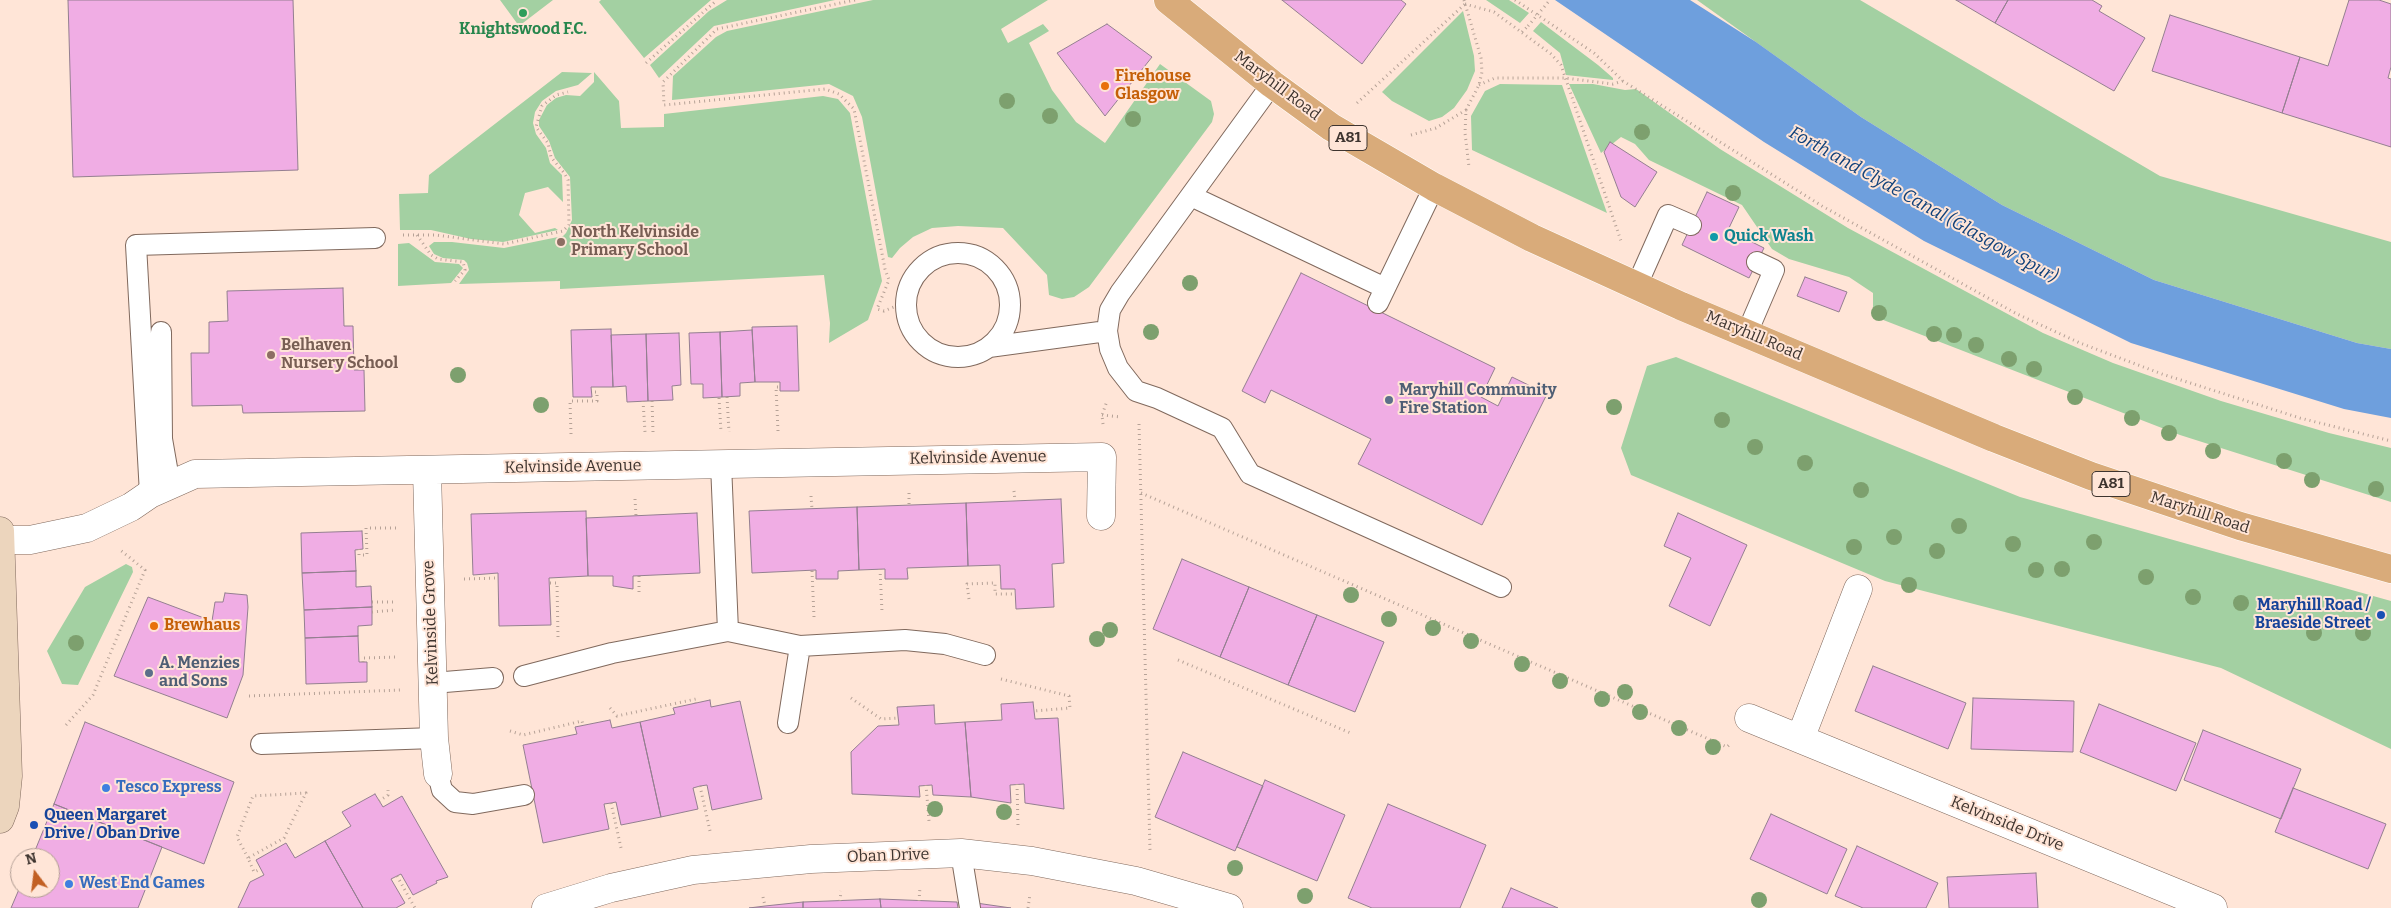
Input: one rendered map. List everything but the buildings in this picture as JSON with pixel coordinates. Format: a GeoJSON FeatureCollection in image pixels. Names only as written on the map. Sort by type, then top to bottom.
{"type":"FeatureCollection","features":[{"type":"Feature","properties":{"kind":"main road","name":"Maryhill Road"},"geometry":{"type":"LineString","coordinates":[[1168,0],[1272,84],[1332,128],[1434,187],[1532,238],[1747,333],[1994,438],[2091,476],[2240,526],[2391,569]]}},
{"type":"Feature","properties":{"kind":"main road"},"geometry":{"type":"LineString","coordinates":[[0,531],[8,776],[7,794],[0,819]]}},
{"type":"Feature","properties":{"kind":"street","name":"Kelvinside Avenue"},"geometry":{"type":"LineString","coordinates":[[0,540],[30,540],[87,528],[195,474],[427,471],[724,448],[1102,457]]}},
{"type":"Feature","properties":{"kind":"street"},"geometry":{"type":"LineString","coordinates":[[1101,516],[1102,457]]}},
{"type":"Feature","properties":{"kind":"street","name":"Kelvinside Grove"},"geometry":{"type":"LineString","coordinates":[[427,471],[421,686],[434,738],[438,774]]}},
{"type":"Feature","properties":{"kind":"street"},"geometry":{"type":"LineString","coordinates":[[1800,739],[1858,589]]}},
{"type":"Feature","properties":{"kind":"street","name":"Kelvinside Drive"},"geometry":{"type":"LineString","coordinates":[[1749,718],[2213,908]]}},
{"type":"Feature","properties":{"kind":"street","name":"Oban Drive"},"geometry":{"type":"LineString","coordinates":[[546,908],[611,888],[693,870],[811,859],[961,854],[1032,861],[1136,881],[1229,908]]}},
{"type":"Feature","properties":{"kind":"lane"},"geometry":{"type":"LineString","coordinates":[[1272,84],[1120,293],[1110,310],[1107,331],[1110,349],[1118,368],[1136,391],[1157,398],[1222,428],[1250,474],[1501,587]]}},
{"type":"Feature","properties":{"kind":"lane"},"geometry":{"type":"LineString","coordinates":[[1191,196],[1382,295],[1434,187]]}},
{"type":"Feature","properties":{"kind":"lane"},"geometry":{"type":"LineString","coordinates":[[1637,285],[1668,215],[1691,225]]}},
{"type":"Feature","properties":{"kind":"lane"},"geometry":{"type":"LineString","coordinates":[[160,490],[136,245],[375,238]]}},
{"type":"Feature","properties":{"kind":"lane"},"geometry":{"type":"LineString","coordinates":[[989,347],[1001,334],[1008,318],[1010,300],[1005,284],[996,269],[982,259],[965,253],[948,254],[932,260],[919,270],[910,285],[906,302],[907,318],[914,334],[926,346],[941,354],[957,357],[974,354],[989,347],[1107,331]]}},
{"type":"Feature","properties":{"kind":"lane"},"geometry":{"type":"LineString","coordinates":[[1747,333],[1774,270],[1757,262]]}},
{"type":"Feature","properties":{"kind":"lane"},"geometry":{"type":"LineString","coordinates":[[160,490],[162,439],[161,332]]}},
{"type":"Feature","properties":{"kind":"lane"},"geometry":{"type":"LineString","coordinates":[[724,448],[728,631]]}},
{"type":"Feature","properties":{"kind":"lane"},"geometry":{"type":"LineString","coordinates":[[524,676],[612,653],[728,631],[800,646],[905,640],[946,644],[985,655]]}},
{"type":"Feature","properties":{"kind":"lane"},"geometry":{"type":"LineString","coordinates":[[788,723],[800,646]]}},
{"type":"Feature","properties":{"kind":"lane"},"geometry":{"type":"LineString","coordinates":[[421,686],[493,678]]}},
{"type":"Feature","properties":{"kind":"lane"},"geometry":{"type":"LineString","coordinates":[[261,744],[434,738]]}},
{"type":"Feature","properties":{"kind":"lane"},"geometry":{"type":"LineString","coordinates":[[438,774],[442,790],[455,802],[473,804],[524,795]]}},
{"type":"Feature","properties":{"kind":"lane"},"geometry":{"type":"LineString","coordinates":[[961,854],[970,908]]}},
{"type":"Feature","properties":{"kind":"path"},"geometry":{"type":"LineString","coordinates":[[646,63],[717,0]]}},
{"type":"Feature","properties":{"kind":"path"},"geometry":{"type":"LineString","coordinates":[[855,0],[717,29],[663,82],[664,105],[825,89],[839,94],[854,108],[885,268],[889,280],[877,309],[884,312],[906,302]]}},
{"type":"Feature","properties":{"kind":"path"},"geometry":{"type":"LineString","coordinates":[[1515,0],[1594,53],[1623,81],[1822,206],[1900,251],[2046,328],[2162,374],[2210,390],[2300,418],[2391,441]]}},
{"type":"Feature","properties":{"kind":"path"},"geometry":{"type":"LineString","coordinates":[[1522,32],[1550,0]]}},
{"type":"Feature","properties":{"kind":"path"},"geometry":{"type":"LineString","coordinates":[[1465,2],[1494,12],[1551,54],[1560,65],[1637,285]]}},
{"type":"Feature","properties":{"kind":"path"},"geometry":{"type":"LineString","coordinates":[[1465,2],[1482,65],[1479,85],[1466,110],[1465,133],[1474,209]]}},
{"type":"Feature","properties":{"kind":"path"},"geometry":{"type":"LineString","coordinates":[[1332,128],[1465,2]]}},
{"type":"Feature","properties":{"kind":"path"},"geometry":{"type":"LineString","coordinates":[[1479,85],[1495,78],[1565,78],[1613,84],[1623,81]]}},
{"type":"Feature","properties":{"kind":"path"},"geometry":{"type":"LineString","coordinates":[[398,235],[416,235],[504,244],[563,231],[569,225],[568,180],[551,157],[548,144],[536,126],[542,106],[556,95],[568,92]]}},
{"type":"Feature","properties":{"kind":"path"},"geometry":{"type":"LineString","coordinates":[[1362,147],[1436,128],[1466,110]]}},
{"type":"Feature","properties":{"kind":"path"},"geometry":{"type":"LineString","coordinates":[[416,235],[430,255],[438,260],[463,262],[465,270],[455,281]]}},
{"type":"Feature","properties":{"kind":"path"},"geometry":{"type":"LineString","coordinates":[[1102,457],[1102,415],[1118,368]]}},
{"type":"Feature","properties":{"kind":"path"},"geometry":{"type":"LineString","coordinates":[[778,439],[776,387],[780,387]]}},
{"type":"Feature","properties":{"kind":"path"},"geometry":{"type":"LineString","coordinates":[[1136,391],[1141,493],[1150,860],[1136,881]]}},
{"type":"Feature","properties":{"kind":"path"},"geometry":{"type":"LineString","coordinates":[[570,436],[570,401],[597,401],[597,392],[592,392]]}},
{"type":"Feature","properties":{"kind":"path"},"geometry":{"type":"LineString","coordinates":[[724,448],[727,397]]}},
{"type":"Feature","properties":{"kind":"path"},"geometry":{"type":"LineString","coordinates":[[719,398],[724,448]]}},
{"type":"Feature","properties":{"kind":"path"},"geometry":{"type":"LineString","coordinates":[[644,401],[645,434]]}},
{"type":"Feature","properties":{"kind":"path"},"geometry":{"type":"LineString","coordinates":[[652,401],[654,434]]}},
{"type":"Feature","properties":{"kind":"path"},"geometry":{"type":"LineString","coordinates":[[1141,493],[1727,747],[1749,718]]}},
{"type":"Feature","properties":{"kind":"path"},"geometry":{"type":"LineString","coordinates":[[359,549],[359,556],[367,555],[366,528],[405,528]]}},
{"type":"Feature","properties":{"kind":"path"},"geometry":{"type":"LineString","coordinates":[[66,725],[93,696],[145,570],[116,547]]}},
{"type":"Feature","properties":{"kind":"path"},"geometry":{"type":"LineString","coordinates":[[880,569],[882,618]]}},
{"type":"Feature","properties":{"kind":"path"},"geometry":{"type":"LineString","coordinates":[[812,571],[815,622]]}},
{"type":"Feature","properties":{"kind":"path"},"geometry":{"type":"LineString","coordinates":[[639,576],[639,596]]}},
{"type":"Feature","properties":{"kind":"path"},"geometry":{"type":"LineString","coordinates":[[457,580],[498,578]]}},
{"type":"Feature","properties":{"kind":"path"},"geometry":{"type":"LineString","coordinates":[[550,583],[557,583],[559,645]]}},
{"type":"Feature","properties":{"kind":"path"},"geometry":{"type":"LineString","coordinates":[[968,599],[967,584],[995,583],[995,594],[1015,594]]}},
{"type":"Feature","properties":{"kind":"path"},"geometry":{"type":"LineString","coordinates":[[372,602],[398,602]]}},
{"type":"Feature","properties":{"kind":"path"},"geometry":{"type":"LineString","coordinates":[[372,612],[398,610]]}},
{"type":"Feature","properties":{"kind":"path"},"geometry":{"type":"LineString","coordinates":[[363,662],[363,658],[400,657]]}},
{"type":"Feature","properties":{"kind":"path"},"geometry":{"type":"LineString","coordinates":[[1178,660],[1353,734]]}},
{"type":"Feature","properties":{"kind":"path"},"geometry":{"type":"LineString","coordinates":[[996,678],[1070,696],[1070,708],[1034,711]]}},
{"type":"Feature","properties":{"kind":"path"},"geometry":{"type":"LineString","coordinates":[[249,696],[421,686]]}},
{"type":"Feature","properties":{"kind":"path"},"geometry":{"type":"LineString","coordinates":[[851,698],[881,719],[898,718]]}},
{"type":"Feature","properties":{"kind":"path"},"geometry":{"type":"LineString","coordinates":[[610,708],[617,716],[696,699],[696,703]]}},
{"type":"Feature","properties":{"kind":"path"},"geometry":{"type":"LineString","coordinates":[[510,731],[523,736],[582,721],[583,725]]}},
{"type":"Feature","properties":{"kind":"path"},"geometry":{"type":"LineString","coordinates":[[1017,784],[1018,829]]}},
{"type":"Feature","properties":{"kind":"path"},"geometry":{"type":"LineString","coordinates":[[926,785],[929,822]]}},
{"type":"Feature","properties":{"kind":"path"},"geometry":{"type":"LineString","coordinates":[[700,786],[710,831]]}},
{"type":"Feature","properties":{"kind":"path"},"geometry":{"type":"LineString","coordinates":[[378,801],[388,796],[388,790]]}},
{"type":"Feature","properties":{"kind":"path"},"geometry":{"type":"LineString","coordinates":[[248,858],[284,838],[306,793],[253,796],[237,837],[254,872],[261,869]]}},
{"type":"Feature","properties":{"kind":"path"},"geometry":{"type":"LineString","coordinates":[[611,802],[621,848]]}},
{"type":"Feature","properties":{"kind":"path"},"geometry":{"type":"LineString","coordinates":[[397,876],[415,908]]}},
{"type":"Feature","properties":{"kind":"path"},"geometry":{"type":"LineString","coordinates":[[1028,908],[1031,888]]}},
{"type":"Feature","properties":{"kind":"green space","name":"Knightswood F.C."},"geometry":{"type":"Polygon","coordinates":[[[500,0],[553,0],[519,26],[500,0]]]}},
{"type":"Feature","properties":{"kind":"green space"},"geometry":{"type":"Polygon","coordinates":[[[601,0],[711,0],[644,58],[599,2],[601,0]]]}},
{"type":"Feature","properties":{"kind":"green space"},"geometry":{"type":"Polygon","coordinates":[[[727,0],[835,0],[714,26],[659,78],[650,65],[709,11],[727,0]]]}},
{"type":"Feature","properties":{"kind":"green space"},"geometry":{"type":"Polygon","coordinates":[[[873,0],[1048,0],[1001,29],[1008,43],[1043,24],[1049,31],[1029,43],[1052,90],[1076,122],[1105,143],[1160,64],[1211,101],[1214,114],[1212,122],[1089,287],[1074,297],[1062,299],[1049,295],[1047,275],[1003,228],[958,226],[932,228],[913,237],[892,258],[888,257],[862,117],[853,96],[829,84],[672,100],[673,76],[716,37],[727,31],[873,0]]]}},
{"type":"Feature","properties":{"kind":"green space"},"geometry":{"type":"Polygon","coordinates":[[[1486,0],[1509,0],[1529,13],[1520,23],[1486,0]]]}},
{"type":"Feature","properties":{"kind":"green space"},"geometry":{"type":"Polygon","coordinates":[[[1697,0],[1860,0],[2160,176],[2391,242],[2391,349],[2357,343],[2154,280],[2002,205],[1861,117],[1697,0]]]}},
{"type":"Feature","properties":{"kind":"green space"},"geometry":{"type":"Polygon","coordinates":[[[1463,11],[1474,56],[1475,71],[1467,90],[1454,108],[1442,117],[1429,121],[1392,101],[1382,92],[1463,11]]]}},
{"type":"Feature","properties":{"kind":"green space"},"geometry":{"type":"Polygon","coordinates":[[[1541,22],[1598,65],[1613,80],[1566,75],[1560,53],[1533,31],[1541,22]]]}},
{"type":"Feature","properties":{"kind":"green space"},"geometry":{"type":"Polygon","coordinates":[[[562,72],[592,73],[578,85],[556,91],[542,101],[535,112],[533,123],[536,134],[546,148],[550,163],[562,175],[563,202],[548,187],[525,193],[519,215],[535,233],[555,228],[558,230],[503,242],[471,239],[431,230],[400,230],[399,194],[428,193],[429,175],[562,72]]]}},
{"type":"Feature","properties":{"kind":"green space"},"geometry":{"type":"Polygon","coordinates":[[[594,72],[619,101],[621,128],[664,127],[664,114],[823,96],[838,99],[850,113],[882,281],[868,320],[829,343],[830,323],[824,275],[560,289],[560,281],[459,284],[469,270],[467,263],[464,260],[443,258],[434,254],[429,246],[434,242],[452,242],[504,248],[563,236],[566,233],[572,220],[570,177],[555,158],[549,141],[539,126],[539,120],[547,105],[556,98],[566,95],[580,96],[594,82],[594,72]]]}},
{"type":"Feature","properties":{"kind":"green space"},"geometry":{"type":"Polygon","coordinates":[[[1500,84],[1562,85],[1607,213],[1472,150],[1471,116],[1485,91],[1500,84]]]}},
{"type":"Feature","properties":{"kind":"green space"},"geometry":{"type":"Polygon","coordinates":[[[1569,84],[1593,84],[1625,90],[1636,89],[1720,149],[1848,228],[2043,333],[2113,363],[2221,401],[2329,433],[2391,448],[2391,502],[2180,435],[1873,316],[1873,293],[1849,277],[1789,259],[1772,249],[1742,205],[1649,160],[1635,144],[1621,137],[1601,153],[1569,84]]]}},
{"type":"Feature","properties":{"kind":"green space"},"geometry":{"type":"Polygon","coordinates":[[[409,243],[435,262],[459,264],[463,268],[451,283],[398,286],[398,244],[409,243]]]}},
{"type":"Feature","properties":{"kind":"green space"},"geometry":{"type":"Polygon","coordinates":[[[1676,357],[2020,497],[2391,601],[2391,749],[2221,668],[1885,581],[1631,475],[1621,448],[1647,366],[1676,357]]]}},
{"type":"Feature","properties":{"kind":"green space"},"geometry":{"type":"Polygon","coordinates":[[[126,564],[132,567],[133,572],[78,685],[62,684],[47,651],[85,587],[126,564]]]}},
{"type":"Feature","properties":{"kind":"water","name":"Forth and Clyde Canal (Glasgow Spur)"},"geometry":{"type":"Polygon","coordinates":[[[1555,0],[1690,0],[1756,42],[1861,117],[2002,205],[2154,280],[2357,343],[2391,349],[2391,418],[2344,409],[2131,343],[1924,241],[1764,142],[1555,0]]]}},
{"type":"Feature","properties":{"kind":"place","name":"Knightswood F.C."},"geometry":{"type":"Point","coordinates":[523,13]}},
{"type":"Feature","properties":{"kind":"place","name":"Firehouse Glasgow"},"geometry":{"type":"Point","coordinates":[1105,86]}},
{"type":"Feature","properties":{"kind":"place","name":"Quick Wash"},"geometry":{"type":"Point","coordinates":[1714,237]}},
{"type":"Feature","properties":{"kind":"place","name":"North Kelvinside Primary School"},"geometry":{"type":"Point","coordinates":[561,242]}},
{"type":"Feature","properties":{"kind":"place","name":"Belhaven Nursery School"},"geometry":{"type":"Point","coordinates":[271,355]}},
{"type":"Feature","properties":{"kind":"place","name":"Maryhill Community Fire Station"},"geometry":{"type":"Point","coordinates":[1389,400]}},
{"type":"Feature","properties":{"kind":"place","name":"Maryhill Road / Braeside Street"},"geometry":{"type":"Point","coordinates":[2381,615]}},
{"type":"Feature","properties":{"kind":"place","name":"Brewhaus"},"geometry":{"type":"Point","coordinates":[154,626]}},
{"type":"Feature","properties":{"kind":"place","name":"A. Menzies and Sons"},"geometry":{"type":"Point","coordinates":[149,673]}},
{"type":"Feature","properties":{"kind":"place","name":"Tesco Express"},"geometry":{"type":"Point","coordinates":[106,788]}},
{"type":"Feature","properties":{"kind":"place","name":"Queen Margaret Drive / Oban Drive"},"geometry":{"type":"Point","coordinates":[34,825]}},
{"type":"Feature","properties":{"kind":"place","name":"West End Games"},"geometry":{"type":"Point","coordinates":[69,884]}}]}
